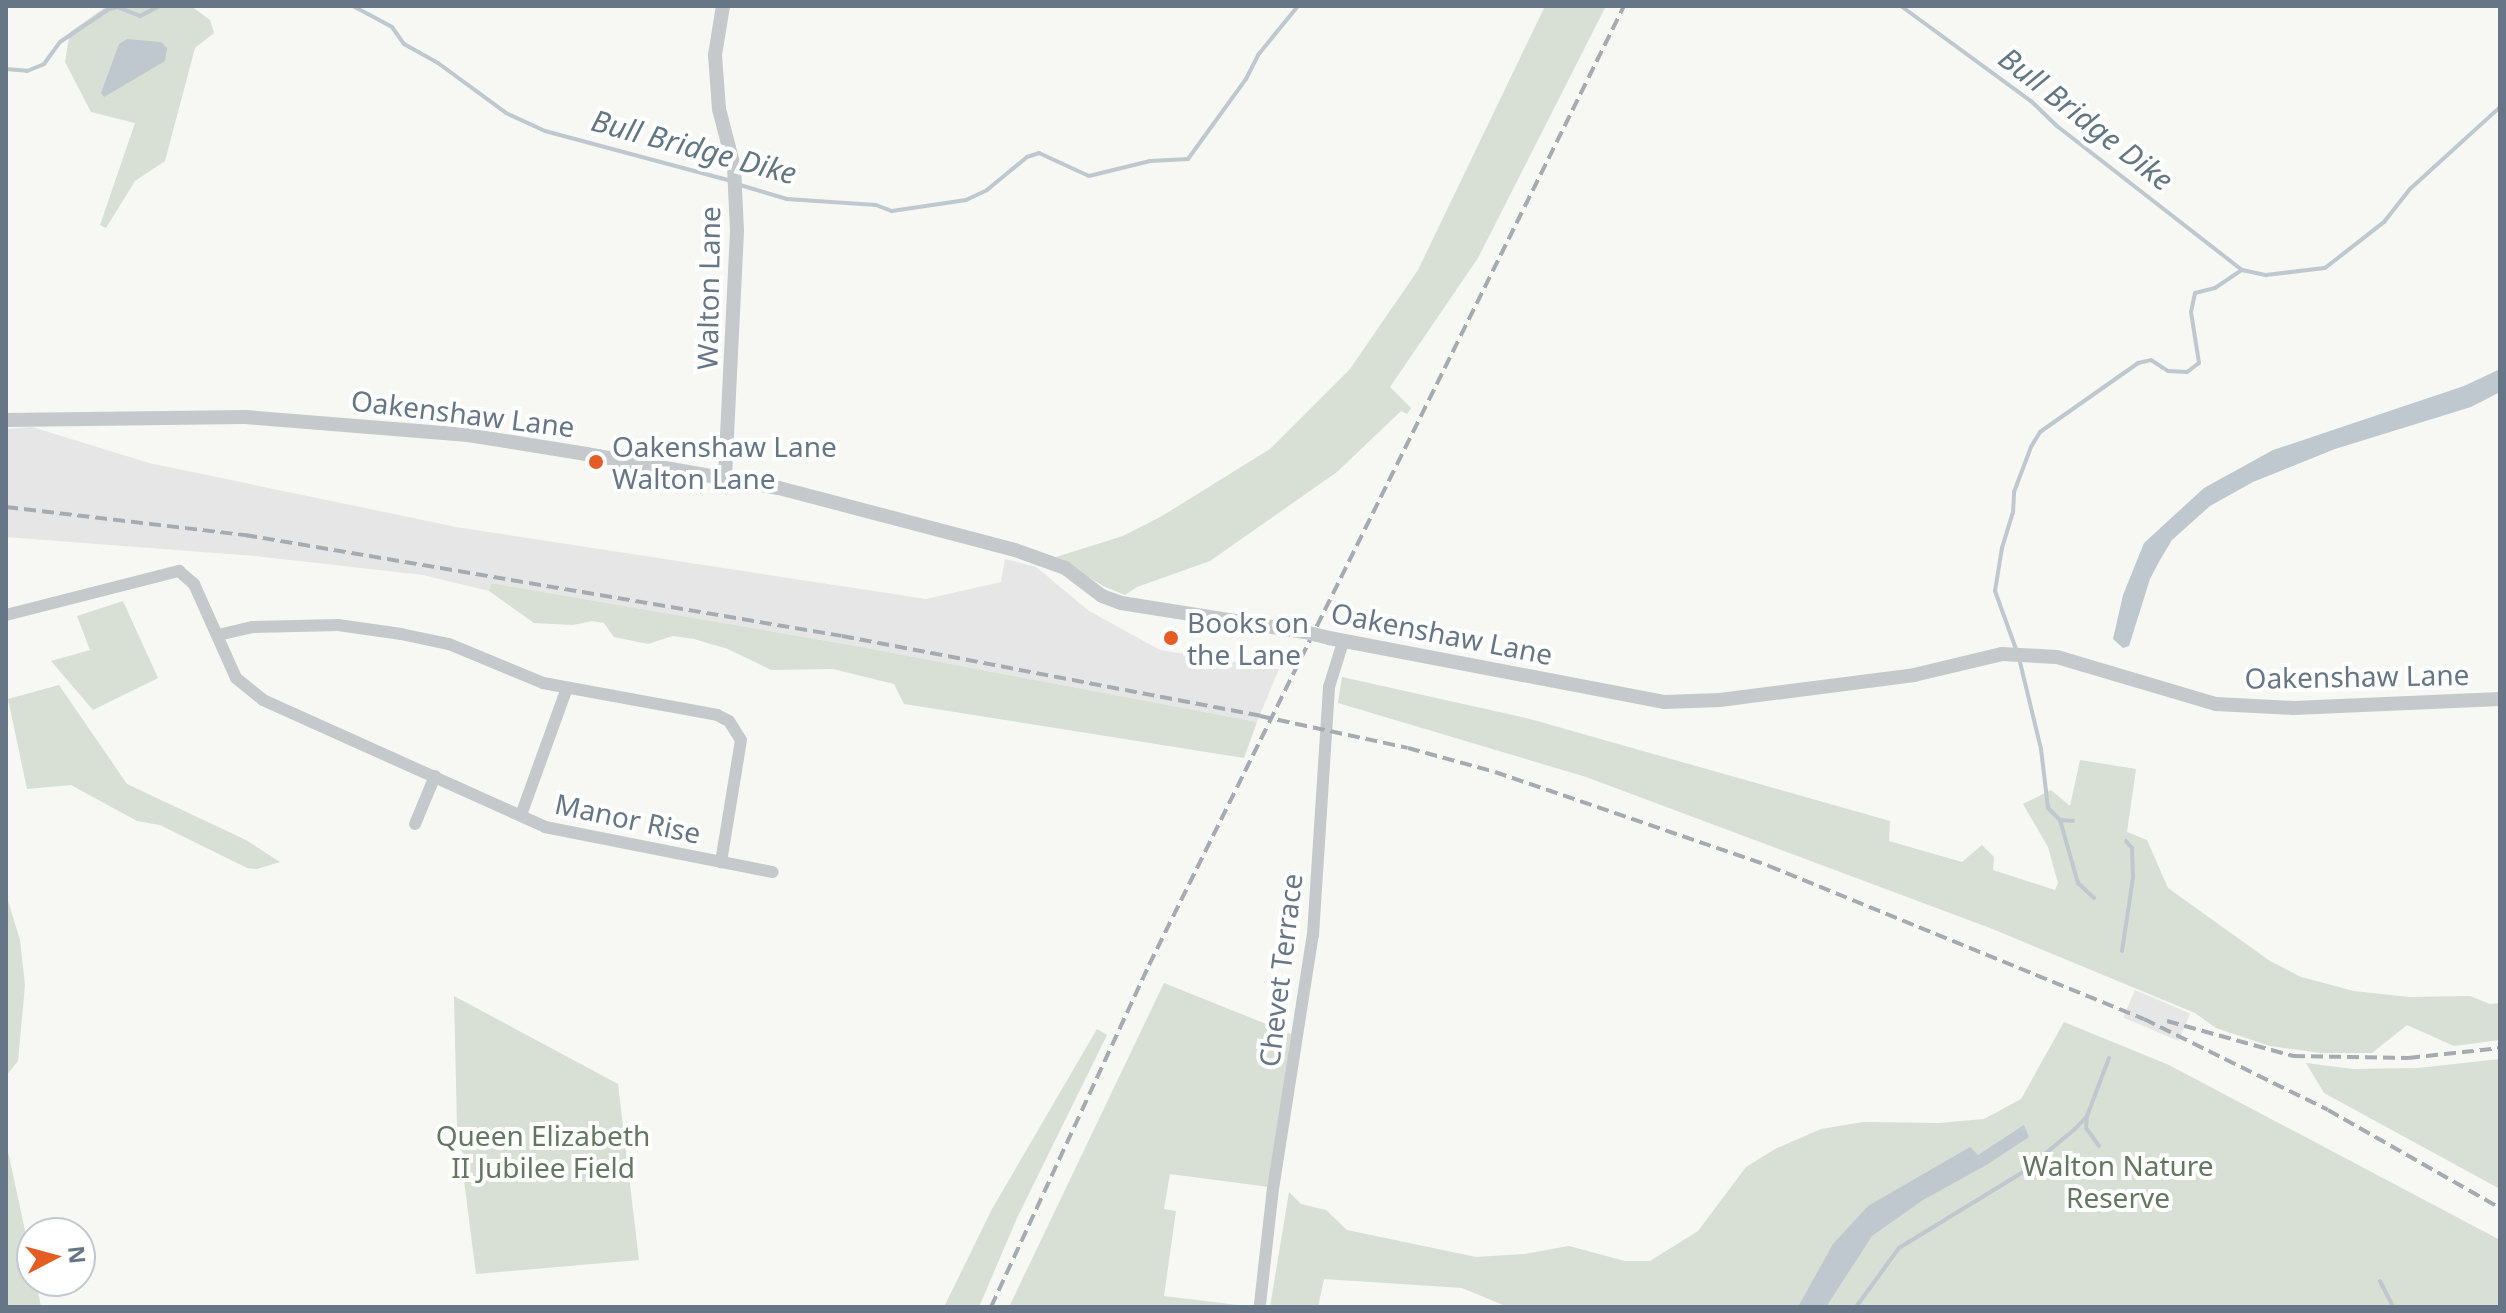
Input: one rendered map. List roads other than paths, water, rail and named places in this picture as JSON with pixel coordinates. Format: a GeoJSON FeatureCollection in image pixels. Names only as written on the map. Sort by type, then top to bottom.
{"type":"FeatureCollection","features":[{"type":"Feature","properties":{"kind":"street","name":"Walton Lane"},"geometry":{"type":"LineString","coordinates":[[723,6],[715,55],[719,109],[735,175],[736,192],[732,371],[725,478]]}},
{"type":"Feature","properties":{"kind":"street","name":"Oakenshaw Lane"},"geometry":{"type":"LineString","coordinates":[[6,420],[201,415],[438,432],[725,478],[779,488],[1015,550],[1065,568],[1102,596],[1121,603],[1305,632],[1665,702],[1692,703],[1914,675],[2026,654],[2057,657],[2216,704],[2294,708],[2500,699]]}},
{"type":"Feature","properties":{"kind":"street","name":"Manor Rise"},"geometry":{"type":"LineString","coordinates":[[6,615],[179,571],[194,584],[236,678],[247,690],[566,833],[773,872]]}},
{"type":"Feature","properties":{"kind":"street"},"geometry":{"type":"LineString","coordinates":[[218,635],[253,627],[338,625],[401,634],[449,644],[524,677],[567,688],[717,715],[729,721],[741,740],[721,862]]}},
{"type":"Feature","properties":{"kind":"street","name":"Chevet Terrace"},"geometry":{"type":"LineString","coordinates":[[1260,1304],[1273,1189],[1313,935],[1329,687],[1336,640]]}},
{"type":"Feature","properties":{"kind":"street"},"geometry":{"type":"LineString","coordinates":[[521,815],[567,688]]}},
{"type":"Feature","properties":{"kind":"street"},"geometry":{"type":"LineString","coordinates":[[415,824],[435,776]]}},
{"type":"Feature","properties":{"kind":"waterway","name":"Bull Bridge Dike"},"geometry":{"type":"LineString","coordinates":[[6,69],[27,71],[44,64],[60,42],[109,9],[117,7],[140,16],[160,6]]}},
{"type":"Feature","properties":{"kind":"waterway","name":"Bull Bridge Dike"},"geometry":{"type":"LineString","coordinates":[[353,6],[392,27],[404,44],[438,63],[506,113],[545,131],[732,181]]}},
{"type":"Feature","properties":{"kind":"waterway","name":"Bull Bridge Dike"},"geometry":{"type":"LineString","coordinates":[[740,185],[787,199],[876,205],[892,211],[966,200],[987,190],[1027,157],[1039,153],[1089,176],[1150,161],[1188,159],[1246,79],[1258,55],[1298,6]]}},
{"type":"Feature","properties":{"kind":"waterway","name":"Bull Bridge Dike"},"geometry":{"type":"LineString","coordinates":[[1901,6],[2031,101],[2057,126],[2242,270],[2266,275],[2325,268],[2384,222],[2410,189],[2500,107]]}},
{"type":"Feature","properties":{"kind":"waterway"},"geometry":{"type":"LineString","coordinates":[[2016,649],[1995,591],[2002,548],[2013,513],[2014,492],[2031,447],[2040,432],[2138,363],[2151,360],[2168,371],[2187,372],[2199,363],[2191,312],[2195,293],[2215,288],[2242,270]]}},
{"type":"Feature","properties":{"kind":"waterway"},"geometry":{"type":"LineString","coordinates":[[2019,658],[2041,749],[2048,808],[2060,820],[2078,883],[2094,898]]}},
{"type":"Feature","properties":{"kind":"waterway"},"geometry":{"type":"LineString","coordinates":[[2060,820],[2073,821]]}},
{"type":"Feature","properties":{"kind":"waterway"},"geometry":{"type":"LineString","coordinates":[[2122,951],[2133,877],[2132,848],[2126,841]]}},
{"type":"Feature","properties":{"kind":"waterway"},"geometry":{"type":"LineString","coordinates":[[1856,1307],[1899,1248],[2023,1172],[2075,1129],[2087,1116],[2109,1058]]}},
{"type":"Feature","properties":{"kind":"waterway"},"geometry":{"type":"LineString","coordinates":[[2087,1116],[2086,1128],[2099,1146]]}},
{"type":"Feature","properties":{"kind":"waterway"},"geometry":{"type":"LineString","coordinates":[[2380,1281],[2393,1307]]}},
{"type":"Feature","properties":{"kind":"railway"},"geometry":{"type":"LineString","coordinates":[[991,1307],[1149,965],[1624,6]]}},
{"type":"Feature","properties":{"kind":"railway"},"geometry":{"type":"LineString","coordinates":[[6,507],[245,535],[842,636],[1260,716],[1408,748],[1495,772],[1769,866],[2144,1019],[2328,1110],[2500,1208]]}},
{"type":"Feature","properties":{"kind":"railway"},"geometry":{"type":"LineString","coordinates":[[2167,1021],[2293,1056],[2408,1058],[2500,1048]]}},
{"type":"Feature","properties":{"kind":"place","name":"Oakenshaw Lane Walton Lane"},"geometry":{"type":"Point","coordinates":[596,462]}},
{"type":"Feature","properties":{"kind":"place","name":"Books on the Lane"},"geometry":{"type":"Point","coordinates":[1171,638]}},
{"type":"Feature","properties":{"kind":"park label","name":"Queen Elizabeth II Jubilee Field"},"geometry":{"type":"Point","coordinates":[543,1151]}},
{"type":"Feature","properties":{"kind":"park label","name":"Walton Nature Reserve"},"geometry":{"type":"Point","coordinates":[2118,1181]}}]}
